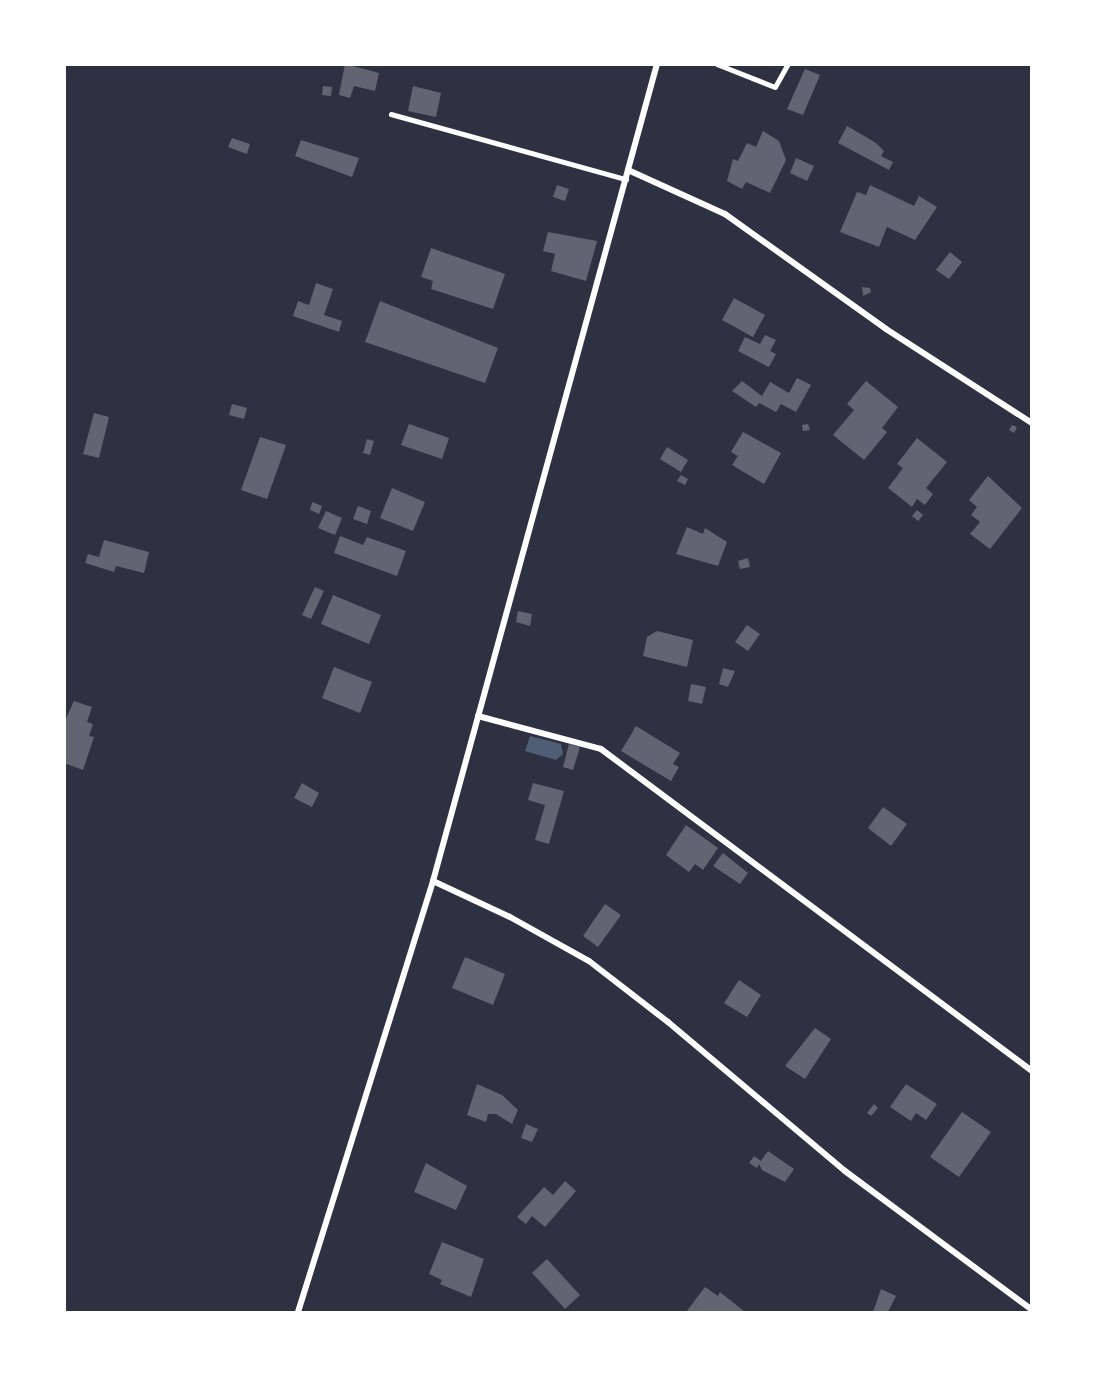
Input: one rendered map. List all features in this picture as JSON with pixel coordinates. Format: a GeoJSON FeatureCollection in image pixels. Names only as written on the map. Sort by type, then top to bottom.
{"type":"FeatureCollection","features":[{"type":"Feature","properties":{"kind":"street"},"geometry":{"type":"LineString","coordinates":[[298,1312],[433,881],[657,65]]}},
{"type":"Feature","properties":{"kind":"street"},"geometry":{"type":"LineString","coordinates":[[628,170],[725,214],[896,335],[1032,423]]}},
{"type":"Feature","properties":{"kind":"street"},"geometry":{"type":"LineString","coordinates":[[478,716],[601,749],[1032,1071]]}},
{"type":"Feature","properties":{"kind":"street"},"geometry":{"type":"LineString","coordinates":[[433,881],[519,921],[589,961],[668,1022],[845,1171],[1032,1310]]}},
{"type":"Feature","properties":{"kind":"lane"},"geometry":{"type":"LineString","coordinates":[[717,64],[775,87],[788,64]]}},
{"type":"Feature","properties":{"kind":"lane"},"geometry":{"type":"LineString","coordinates":[[391,114],[626,179]]}},
{"type":"Feature","properties":{"kind":"water"},"geometry":{"type":"Polygon","coordinates":[[[530,736],[561,744],[563,754],[556,760],[525,751],[530,736]]]}},
{"type":"Feature","properties":{"kind":"building"},"geometry":{"type":"Polygon","coordinates":[[[345,64],[379,73],[375,91],[354,86],[350,98],[339,95],[345,64]]]}},
{"type":"Feature","properties":{"kind":"building"},"geometry":{"type":"Polygon","coordinates":[[[805,69],[820,75],[803,115],[787,109],[805,69]]]}},
{"type":"Feature","properties":{"kind":"building"},"geometry":{"type":"Polygon","coordinates":[[[323,86],[332,87],[331,96],[322,95],[323,86]]]}},
{"type":"Feature","properties":{"kind":"building"},"geometry":{"type":"Polygon","coordinates":[[[413,86],[441,93],[436,117],[408,111],[413,86]]]}},
{"type":"Feature","properties":{"kind":"building"},"geometry":{"type":"Polygon","coordinates":[[[847,126],[876,143],[884,151],[881,156],[893,162],[889,170],[838,143],[847,126]]]}},
{"type":"Feature","properties":{"kind":"building"},"geometry":{"type":"Polygon","coordinates":[[[763,131],[779,141],[786,160],[770,193],[746,182],[742,189],[727,181],[733,159],[738,161],[747,143],[756,147],[763,131]]]}},
{"type":"Feature","properties":{"kind":"building"},"geometry":{"type":"Polygon","coordinates":[[[232,138],[250,144],[247,154],[228,147],[232,138]]]}},
{"type":"Feature","properties":{"kind":"building"},"geometry":{"type":"Polygon","coordinates":[[[301,140],[359,158],[352,177],[295,156],[301,140]]]}},
{"type":"Feature","properties":{"kind":"building"},"geometry":{"type":"Polygon","coordinates":[[[796,158],[814,166],[807,181],[790,173],[796,158]]]}},
{"type":"Feature","properties":{"kind":"building"},"geometry":{"type":"Polygon","coordinates":[[[557,185],[569,189],[565,201],[553,197],[557,185]]]}},
{"type":"Feature","properties":{"kind":"building"},"geometry":{"type":"Polygon","coordinates":[[[870,185],[914,206],[919,196],[937,207],[915,240],[887,227],[879,247],[840,232],[857,192],[866,195],[870,185]]]}},
{"type":"Feature","properties":{"kind":"building"},"geometry":{"type":"Polygon","coordinates":[[[548,232],[597,241],[586,281],[551,271],[555,254],[543,251],[548,232]]]}},
{"type":"Feature","properties":{"kind":"building"},"geometry":{"type":"Polygon","coordinates":[[[431,248],[505,274],[493,309],[431,289],[433,281],[421,277],[431,248]]]}},
{"type":"Feature","properties":{"kind":"building"},"geometry":{"type":"Polygon","coordinates":[[[950,252],[962,262],[949,279],[936,270],[950,252]]]}},
{"type":"Feature","properties":{"kind":"building"},"geometry":{"type":"Polygon","coordinates":[[[316,283],[333,289],[324,315],[342,321],[339,332],[293,316],[298,301],[309,305],[316,283]]]}},
{"type":"Feature","properties":{"kind":"building"},"geometry":{"type":"Polygon","coordinates":[[[862,287],[870,288],[871,292],[863,296],[862,287]]]}},
{"type":"Feature","properties":{"kind":"building"},"geometry":{"type":"Polygon","coordinates":[[[734,298],[765,315],[753,337],[722,320],[734,298]]]}},
{"type":"Feature","properties":{"kind":"building"},"geometry":{"type":"Polygon","coordinates":[[[380,301],[498,348],[485,383],[365,342],[380,301]]]}},
{"type":"Feature","properties":{"kind":"building"},"geometry":{"type":"Polygon","coordinates":[[[765,335],[776,340],[770,351],[776,354],[769,367],[738,351],[745,337],[760,344],[765,335]]]}},
{"type":"Feature","properties":{"kind":"building"},"geometry":{"type":"Polygon","coordinates":[[[797,378],[811,385],[796,412],[781,404],[776,412],[759,403],[756,407],[732,391],[742,381],[762,396],[770,382],[789,393],[797,378]]]}},
{"type":"Feature","properties":{"kind":"building"},"geometry":{"type":"Polygon","coordinates":[[[866,381],[898,407],[882,428],[887,432],[864,460],[833,435],[854,410],[847,404],[866,381]]]}},
{"type":"Feature","properties":{"kind":"building"},"geometry":{"type":"Polygon","coordinates":[[[232,404],[247,408],[244,419],[229,415],[232,404]]]}},
{"type":"Feature","properties":{"kind":"building"},"geometry":{"type":"Polygon","coordinates":[[[94,413],[109,417],[99,458],[83,454],[94,413]]]}},
{"type":"Feature","properties":{"kind":"building"},"geometry":{"type":"Polygon","coordinates":[[[409,424],[449,438],[442,459],[401,445],[409,424]]]}},
{"type":"Feature","properties":{"kind":"building"},"geometry":{"type":"Polygon","coordinates":[[[808,424],[810,430],[803,431],[802,425],[808,424]]]}},
{"type":"Feature","properties":{"kind":"building"},"geometry":{"type":"Polygon","coordinates":[[[1012,425],[1017,427],[1014,433],[1009,430],[1012,425]]]}},
{"type":"Feature","properties":{"kind":"building"},"geometry":{"type":"Polygon","coordinates":[[[743,432],[781,453],[764,484],[732,465],[738,456],[731,452],[743,432]]]}},
{"type":"Feature","properties":{"kind":"building"},"geometry":{"type":"Polygon","coordinates":[[[260,437],[286,445],[267,499],[241,490],[260,437]]]}},
{"type":"Feature","properties":{"kind":"building"},"geometry":{"type":"Polygon","coordinates":[[[917,438],[947,462],[926,488],[933,494],[925,505],[917,499],[912,507],[888,488],[903,468],[897,464],[917,438]]]}},
{"type":"Feature","properties":{"kind":"building"},"geometry":{"type":"Polygon","coordinates":[[[367,439],[374,441],[370,455],[363,453],[367,439]]]}},
{"type":"Feature","properties":{"kind":"building"},"geometry":{"type":"Polygon","coordinates":[[[667,447],[688,460],[681,472],[660,459],[667,447]]]}},
{"type":"Feature","properties":{"kind":"building"},"geometry":{"type":"Polygon","coordinates":[[[681,475],[688,479],[685,485],[677,481],[681,475]]]}},
{"type":"Feature","properties":{"kind":"building"},"geometry":{"type":"Polygon","coordinates":[[[988,476],[1022,508],[990,549],[970,534],[980,522],[971,515],[977,507],[969,500],[988,476]]]}},
{"type":"Feature","properties":{"kind":"building"},"geometry":{"type":"Polygon","coordinates":[[[392,488],[425,502],[413,531],[380,518],[392,488]]]}},
{"type":"Feature","properties":{"kind":"building"},"geometry":{"type":"Polygon","coordinates":[[[312,502],[322,506],[319,514],[310,510],[312,502]]]}},
{"type":"Feature","properties":{"kind":"building"},"geometry":{"type":"Polygon","coordinates":[[[358,506],[371,511],[367,524],[353,519],[358,506]]]}},
{"type":"Feature","properties":{"kind":"building"},"geometry":{"type":"Polygon","coordinates":[[[917,510],[923,515],[918,521],[912,516],[917,510]]]}},
{"type":"Feature","properties":{"kind":"building"},"geometry":{"type":"Polygon","coordinates":[[[326,511],[342,518],[335,535],[318,528],[326,511]]]}},
{"type":"Feature","properties":{"kind":"building"},"geometry":{"type":"Polygon","coordinates":[[[687,527],[703,534],[705,528],[727,542],[718,566],[676,554],[687,527]]]}},
{"type":"Feature","properties":{"kind":"building"},"geometry":{"type":"Polygon","coordinates":[[[340,536],[363,545],[367,537],[406,551],[397,576],[334,553],[340,536]]]}},
{"type":"Feature","properties":{"kind":"building"},"geometry":{"type":"Polygon","coordinates":[[[104,540],[149,552],[144,573],[116,566],[114,572],[85,563],[88,554],[99,557],[104,540]]]}},
{"type":"Feature","properties":{"kind":"building"},"geometry":{"type":"Polygon","coordinates":[[[748,558],[750,567],[740,569],[738,561],[748,558]]]}},
{"type":"Feature","properties":{"kind":"building"},"geometry":{"type":"Polygon","coordinates":[[[315,587],[324,591],[311,619],[302,615],[315,587]]]}},
{"type":"Feature","properties":{"kind":"building"},"geometry":{"type":"Polygon","coordinates":[[[333,595],[381,615],[369,644],[321,624],[333,595]]]}},
{"type":"Feature","properties":{"kind":"building"},"geometry":{"type":"Polygon","coordinates":[[[518,611],[532,614],[530,626],[516,622],[518,611]]]}},
{"type":"Feature","properties":{"kind":"building"},"geometry":{"type":"Polygon","coordinates":[[[747,625],[760,634],[748,651],[735,642],[747,625]]]}},
{"type":"Feature","properties":{"kind":"building"},"geometry":{"type":"Polygon","coordinates":[[[657,631],[693,640],[687,667],[643,656],[647,637],[657,631]]]}},
{"type":"Feature","properties":{"kind":"building"},"geometry":{"type":"Polygon","coordinates":[[[334,667],[372,682],[360,713],[322,698],[334,667]]]}},
{"type":"Feature","properties":{"kind":"building"},"geometry":{"type":"Polygon","coordinates":[[[723,668],[735,671],[728,687],[719,684],[723,668]]]}},
{"type":"Feature","properties":{"kind":"building"},"geometry":{"type":"Polygon","coordinates":[[[691,684],[706,687],[702,704],[688,701],[691,684]]]}},
{"type":"Feature","properties":{"kind":"building"},"geometry":{"type":"Polygon","coordinates":[[[74,701],[92,707],[87,722],[93,724],[89,736],[94,737],[83,770],[64,763],[64,723],[74,701]]]}},
{"type":"Feature","properties":{"kind":"building"},"geometry":{"type":"Polygon","coordinates":[[[636,726],[680,753],[673,764],[679,767],[671,781],[621,751],[636,726]]]}},
{"type":"Feature","properties":{"kind":"building"},"geometry":{"type":"Polygon","coordinates":[[[569,744],[580,747],[573,770],[563,767],[569,744]]]}},
{"type":"Feature","properties":{"kind":"building"},"geometry":{"type":"Polygon","coordinates":[[[302,783],[319,793],[312,807],[294,798],[302,783]]]}},
{"type":"Feature","properties":{"kind":"building"},"geometry":{"type":"Polygon","coordinates":[[[533,783],[564,791],[549,844],[535,840],[545,805],[528,800],[533,783]]]}},
{"type":"Feature","properties":{"kind":"building"},"geometry":{"type":"Polygon","coordinates":[[[883,807],[907,824],[891,846],[868,828],[883,807]]]}},
{"type":"Feature","properties":{"kind":"building"},"geometry":{"type":"Polygon","coordinates":[[[686,825],[718,848],[703,870],[695,864],[689,872],[666,855],[686,825]]]}},
{"type":"Feature","properties":{"kind":"building"},"geometry":{"type":"Polygon","coordinates":[[[723,853],[748,873],[740,884],[713,866],[723,853]]]}},
{"type":"Feature","properties":{"kind":"building"},"geometry":{"type":"Polygon","coordinates":[[[605,904],[621,915],[598,947],[583,936],[605,904]]]}},
{"type":"Feature","properties":{"kind":"building"},"geometry":{"type":"Polygon","coordinates":[[[465,957],[505,974],[493,1005],[452,988],[465,957]]]}},
{"type":"Feature","properties":{"kind":"building"},"geometry":{"type":"Polygon","coordinates":[[[739,980],[761,995],[747,1017],[724,1003],[739,980]]]}},
{"type":"Feature","properties":{"kind":"building"},"geometry":{"type":"Polygon","coordinates":[[[815,1028],[831,1039],[805,1079],[785,1066],[815,1028]]]}},
{"type":"Feature","properties":{"kind":"building"},"geometry":{"type":"Polygon","coordinates":[[[477,1084],[502,1095],[518,1110],[512,1124],[496,1114],[488,1114],[486,1122],[467,1115],[477,1084]]]}},
{"type":"Feature","properties":{"kind":"building"},"geometry":{"type":"Polygon","coordinates":[[[906,1084],[937,1104],[926,1120],[916,1113],[911,1121],[890,1107],[906,1084]]]}},
{"type":"Feature","properties":{"kind":"building"},"geometry":{"type":"Polygon","coordinates":[[[874,1104],[878,1108],[871,1116],[867,1113],[874,1104]]]}},
{"type":"Feature","properties":{"kind":"building"},"geometry":{"type":"Polygon","coordinates":[[[962,1112],[991,1132],[959,1177],[930,1157],[962,1112]]]}},
{"type":"Feature","properties":{"kind":"building"},"geometry":{"type":"Polygon","coordinates":[[[526,1124],[538,1129],[532,1142],[521,1138],[526,1124]]]}},
{"type":"Feature","properties":{"kind":"building"},"geometry":{"type":"Polygon","coordinates":[[[768,1151],[794,1169],[785,1182],[762,1170],[759,1164],[757,1168],[749,1163],[754,1156],[761,1161],[768,1151]]]}},
{"type":"Feature","properties":{"kind":"building"},"geometry":{"type":"Polygon","coordinates":[[[426,1163],[467,1186],[456,1210],[414,1192],[426,1163]]]}},
{"type":"Feature","properties":{"kind":"building"},"geometry":{"type":"Polygon","coordinates":[[[565,1181],[576,1191],[545,1227],[532,1216],[526,1224],[517,1217],[544,1187],[553,1195],[565,1181]]]}},
{"type":"Feature","properties":{"kind":"building"},"geometry":{"type":"Polygon","coordinates":[[[442,1242],[484,1259],[471,1297],[440,1284],[442,1280],[429,1274],[442,1242]]]}},
{"type":"Feature","properties":{"kind":"building"},"geometry":{"type":"Polygon","coordinates":[[[547,1259],[580,1295],[565,1309],[532,1273],[547,1259]]]}},
{"type":"Feature","properties":{"kind":"building"},"geometry":{"type":"Polygon","coordinates":[[[705,1287],[718,1296],[720,1292],[745,1312],[686,1312],[705,1287]]]}},
{"type":"Feature","properties":{"kind":"building"},"geometry":{"type":"Polygon","coordinates":[[[881,1289],[896,1296],[888,1312],[873,1312],[881,1289]]]}}]}
